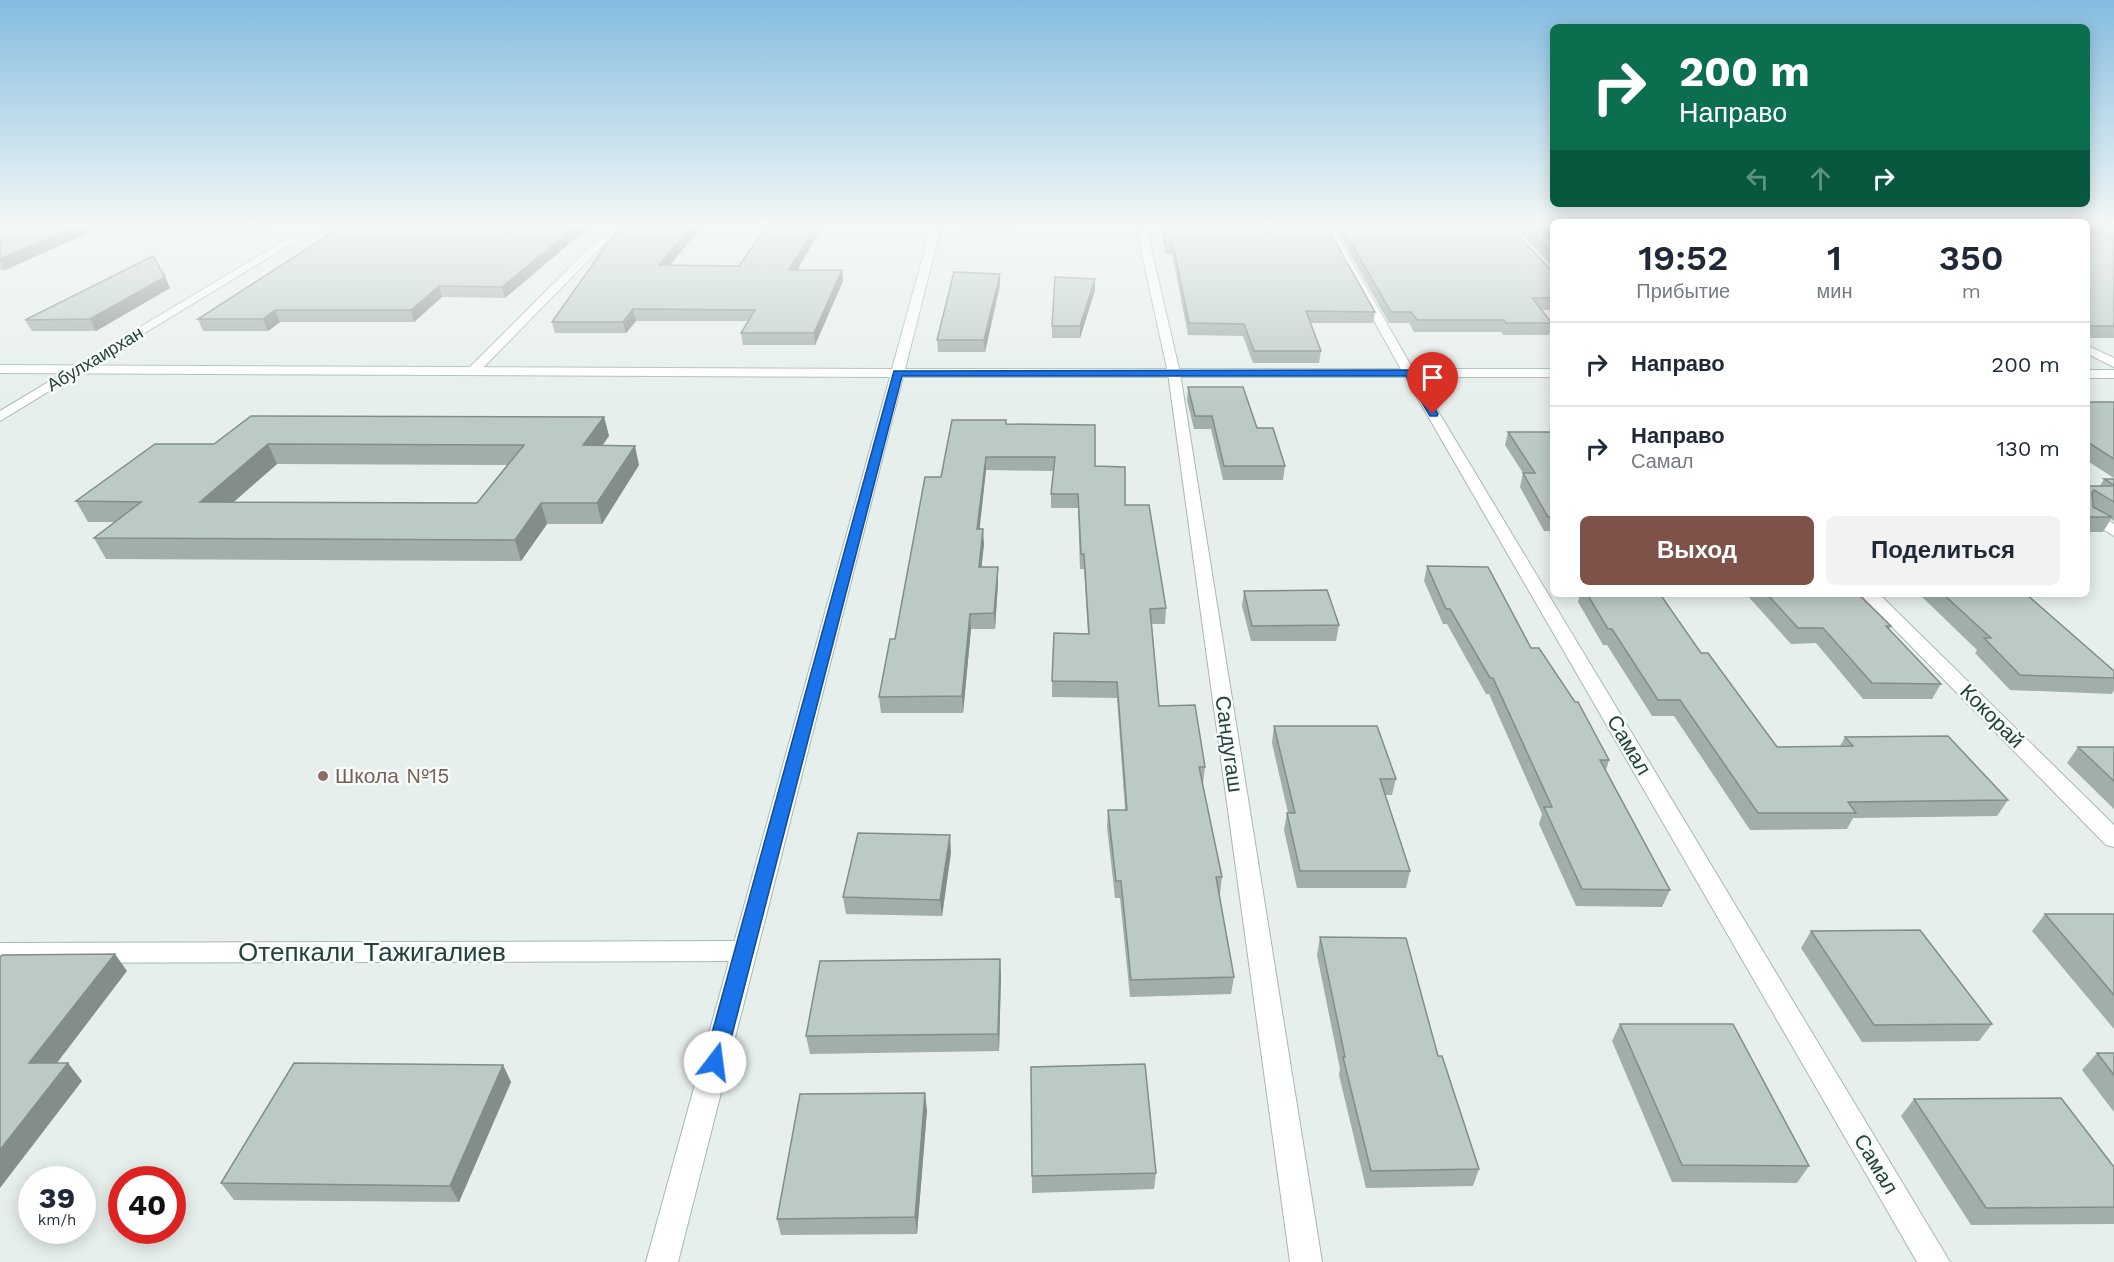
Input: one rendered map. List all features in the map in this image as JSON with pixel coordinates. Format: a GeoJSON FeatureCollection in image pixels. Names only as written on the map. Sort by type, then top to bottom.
{"type":"FeatureCollection","features":[{"type":"Feature","properties":{"kind":"street","name":"Абулхаирхан"},"geometry":{"type":"LineString","coordinates":[[0,417],[216,286]]}},
{"type":"Feature","properties":{"kind":"street"},"geometry":{"type":"LineString","coordinates":[[474,370],[558,286]]}},
{"type":"Feature","properties":{"kind":"street"},"geometry":{"type":"LineString","coordinates":[[662,1262],[921,286]]}},
{"type":"Feature","properties":{"kind":"street","name":"Сандугаш"},"geometry":{"type":"LineString","coordinates":[[1154,286],[1174,373],[1306,1262]]}},
{"type":"Feature","properties":{"kind":"street","name":"Самал"},"geometry":{"type":"LineString","coordinates":[[1360,286],[1934,1262]]}},
{"type":"Feature","properties":{"kind":"street"},"geometry":{"type":"LineString","coordinates":[[2090,350],[2114,363]]}},
{"type":"Feature","properties":{"kind":"street"},"geometry":{"type":"LineString","coordinates":[[0,369],[1550,373]]}},
{"type":"Feature","properties":{"kind":"street"},"geometry":{"type":"LineString","coordinates":[[2090,374],[2114,374]]}},
{"type":"Feature","properties":{"kind":"street"},"geometry":{"type":"LineString","coordinates":[[2090,514],[2114,531]]}},
{"type":"Feature","properties":{"kind":"street","name":"Кокорай"},"geometry":{"type":"LineString","coordinates":[[1872,597],[2114,839]]}},
{"type":"Feature","properties":{"kind":"street","name":"Отепкали Тажигалиев"},"geometry":{"type":"LineString","coordinates":[[0,953],[744,951]]}},
{"type":"Feature","properties":{"kind":"building"},"geometry":{"type":"Polygon","coordinates":[[[93,286],[149,286],[90,319],[25,320],[93,286]]]}},
{"type":"Feature","properties":{"kind":"building"},"geometry":{"type":"Polygon","coordinates":[[[249,286],[503,286],[439,286],[411,310],[275,310],[263,319],[198,319],[249,286]]]}},
{"type":"Feature","properties":{"kind":"building"},"geometry":{"type":"Polygon","coordinates":[[[577,286],[835,286],[814,333],[741,333],[755,310],[633,309],[623,322],[552,322],[577,286]]]}},
{"type":"Feature","properties":{"kind":"building"},"geometry":{"type":"Polygon","coordinates":[[[951,286],[997,286],[984,340],[937,340],[951,286]]]}},
{"type":"Feature","properties":{"kind":"building"},"geometry":{"type":"Polygon","coordinates":[[[1054,286],[1093,286],[1080,326],[1052,326],[1054,286]]]}},
{"type":"Feature","properties":{"kind":"building"},"geometry":{"type":"Polygon","coordinates":[[[1181,286],[1360,286],[1375,312],[1306,311],[1321,351],[1254,351],[1244,324],[1189,323],[1181,286]]]}},
{"type":"Feature","properties":{"kind":"building"},"geometry":{"type":"Polygon","coordinates":[[[1376,286],[1550,286],[1550,298],[1532,298],[1550,323],[1506,323],[1504,320],[1417,320],[1411,312],[1391,312],[1376,286]]]}},
{"type":"Feature","properties":{"kind":"building"},"geometry":{"type":"Polygon","coordinates":[[[2090,286],[2114,286],[2114,326],[2090,326],[2090,286]]]}},
{"type":"Feature","properties":{"kind":"building"},"geometry":{"type":"Polygon","coordinates":[[[1188,387],[1243,387],[1257,428],[1273,428],[1285,466],[1224,466],[1212,416],[1195,416],[1188,387]]]}},
{"type":"Feature","properties":{"kind":"building"},"geometry":{"type":"Polygon","coordinates":[[[2090,402],[2114,402],[2114,459],[2090,444],[2090,402]]]}},
{"type":"Feature","properties":{"kind":"building"},"geometry":{"type":"Polygon","coordinates":[[[251,416],[604,417],[583,445],[635,446],[597,503],[541,503],[515,540],[94,538],[141,502],[76,501],[155,444],[214,444],[251,416]],[[268,444],[200,502],[477,503],[524,445],[268,444]]]}},
{"type":"Feature","properties":{"kind":"building"},"geometry":{"type":"Polygon","coordinates":[[[952,420],[1006,420],[1006,424],[1095,425],[1095,466],[1125,467],[1125,505],[1149,505],[1166,608],[1150,609],[1159,706],[1195,705],[1205,767],[1199,767],[1222,877],[1216,877],[1234,977],[1131,980],[1121,881],[1116,881],[1108,810],[1127,810],[1117,682],[1052,681],[1054,633],[1089,634],[1078,494],[1051,494],[1055,457],[986,457],[977,529],[983,529],[979,567],[998,567],[994,613],[970,614],[962,696],[879,697],[890,639],[895,639],[925,477],[941,477],[952,420]]]}},
{"type":"Feature","properties":{"kind":"building"},"geometry":{"type":"Polygon","coordinates":[[[1508,432],[1550,432],[1550,517],[1523,473],[1535,473],[1508,432]]]}},
{"type":"Feature","properties":{"kind":"building"},"geometry":{"type":"Polygon","coordinates":[[[2104,479],[2114,479],[2114,485],[2104,479]]]}},
{"type":"Feature","properties":{"kind":"building"},"geometry":{"type":"Polygon","coordinates":[[[2090,486],[2114,486],[2114,502],[2094,490],[2092,492],[2093,507],[2112,517],[2090,517],[2090,486]]]}},
{"type":"Feature","properties":{"kind":"building"},"geometry":{"type":"Polygon","coordinates":[[[1427,566],[1488,567],[1531,648],[1539,648],[1575,702],[1578,702],[1609,760],[1600,760],[1670,890],[1582,889],[1544,807],[1552,807],[1493,678],[1490,678],[1450,609],[1446,609],[1427,566]]]}},
{"type":"Feature","properties":{"kind":"building"},"geometry":{"type":"Polygon","coordinates":[[[1327,590],[1339,625],[1252,626],[1244,591],[1327,590]]]}},
{"type":"Feature","properties":{"kind":"building"},"geometry":{"type":"Polygon","coordinates":[[[1589,597],[1662,597],[1701,653],[1708,653],[1777,747],[1853,746],[1845,737],[1948,736],[2008,800],[1848,802],[1856,813],[1758,813],[1680,700],[1658,700],[1612,629],[1608,629],[1589,597]]]}},
{"type":"Feature","properties":{"kind":"building"},"geometry":{"type":"Polygon","coordinates":[[[1770,597],[1861,597],[1891,626],[1886,626],[1941,684],[1872,683],[1823,628],[1798,628],[1770,597]]]}},
{"type":"Feature","properties":{"kind":"building"},"geometry":{"type":"Polygon","coordinates":[[[1946,597],[2029,597],[2114,671],[2114,678],[2020,675],[1984,638],[1991,638],[1946,597]]]}},
{"type":"Feature","properties":{"kind":"building"},"geometry":{"type":"Polygon","coordinates":[[[1274,726],[1377,726],[1396,779],[1380,779],[1410,871],[1300,871],[1287,813],[1295,813],[1274,726]]]}},
{"type":"Feature","properties":{"kind":"building"},"geometry":{"type":"Polygon","coordinates":[[[2078,747],[2114,747],[2114,781],[2078,747]]]}},
{"type":"Feature","properties":{"kind":"building"},"geometry":{"type":"Polygon","coordinates":[[[858,833],[950,835],[940,900],[843,897],[858,833]]]}},
{"type":"Feature","properties":{"kind":"building"},"geometry":{"type":"Polygon","coordinates":[[[2045,914],[2114,914],[2114,995],[2045,914]]]}},
{"type":"Feature","properties":{"kind":"building"},"geometry":{"type":"Polygon","coordinates":[[[1920,930],[1992,1024],[1874,1025],[1811,931],[1920,930]]]}},
{"type":"Feature","properties":{"kind":"building"},"geometry":{"type":"Polygon","coordinates":[[[1320,937],[1406,938],[1438,1056],[1442,1056],[1479,1169],[1371,1171],[1343,1057],[1345,1057],[1320,937]]]}},
{"type":"Feature","properties":{"kind":"building"},"geometry":{"type":"Polygon","coordinates":[[[115,954],[29,1063],[68,1063],[0,1150],[0,957],[2,955],[115,954]]]}},
{"type":"Feature","properties":{"kind":"building"},"geometry":{"type":"Polygon","coordinates":[[[1000,959],[998,1034],[806,1036],[820,961],[1000,959]]]}},
{"type":"Feature","properties":{"kind":"building"},"geometry":{"type":"Polygon","coordinates":[[[1620,1024],[1733,1024],[1809,1166],[1682,1165],[1620,1024]]]}},
{"type":"Feature","properties":{"kind":"building"},"geometry":{"type":"Polygon","coordinates":[[[2097,1053],[2114,1053],[2114,1075],[2097,1053]]]}},
{"type":"Feature","properties":{"kind":"building"},"geometry":{"type":"Polygon","coordinates":[[[294,1063],[503,1065],[450,1186],[221,1183],[294,1063]]]}},
{"type":"Feature","properties":{"kind":"building"},"geometry":{"type":"Polygon","coordinates":[[[1145,1064],[1156,1173],[1032,1176],[1031,1067],[1145,1064]]]}},
{"type":"Feature","properties":{"kind":"building"},"geometry":{"type":"Polygon","coordinates":[[[925,1093],[915,1217],[777,1219],[800,1094],[925,1093]]]}},
{"type":"Feature","properties":{"kind":"building"},"geometry":{"type":"Polygon","coordinates":[[[2061,1098],[2114,1167],[2114,1207],[1986,1208],[1914,1099],[2061,1098]]]}},
{"type":"Feature","properties":{"kind":"place","name":"Школа №15"},"geometry":{"type":"Point","coordinates":[323,776]}},
{"type":"Feature","properties":{"kind":"route"},"geometry":{"type":"LineString","coordinates":[[715,1062],[898,373],[1410,373],[1433,414]]}}]}
